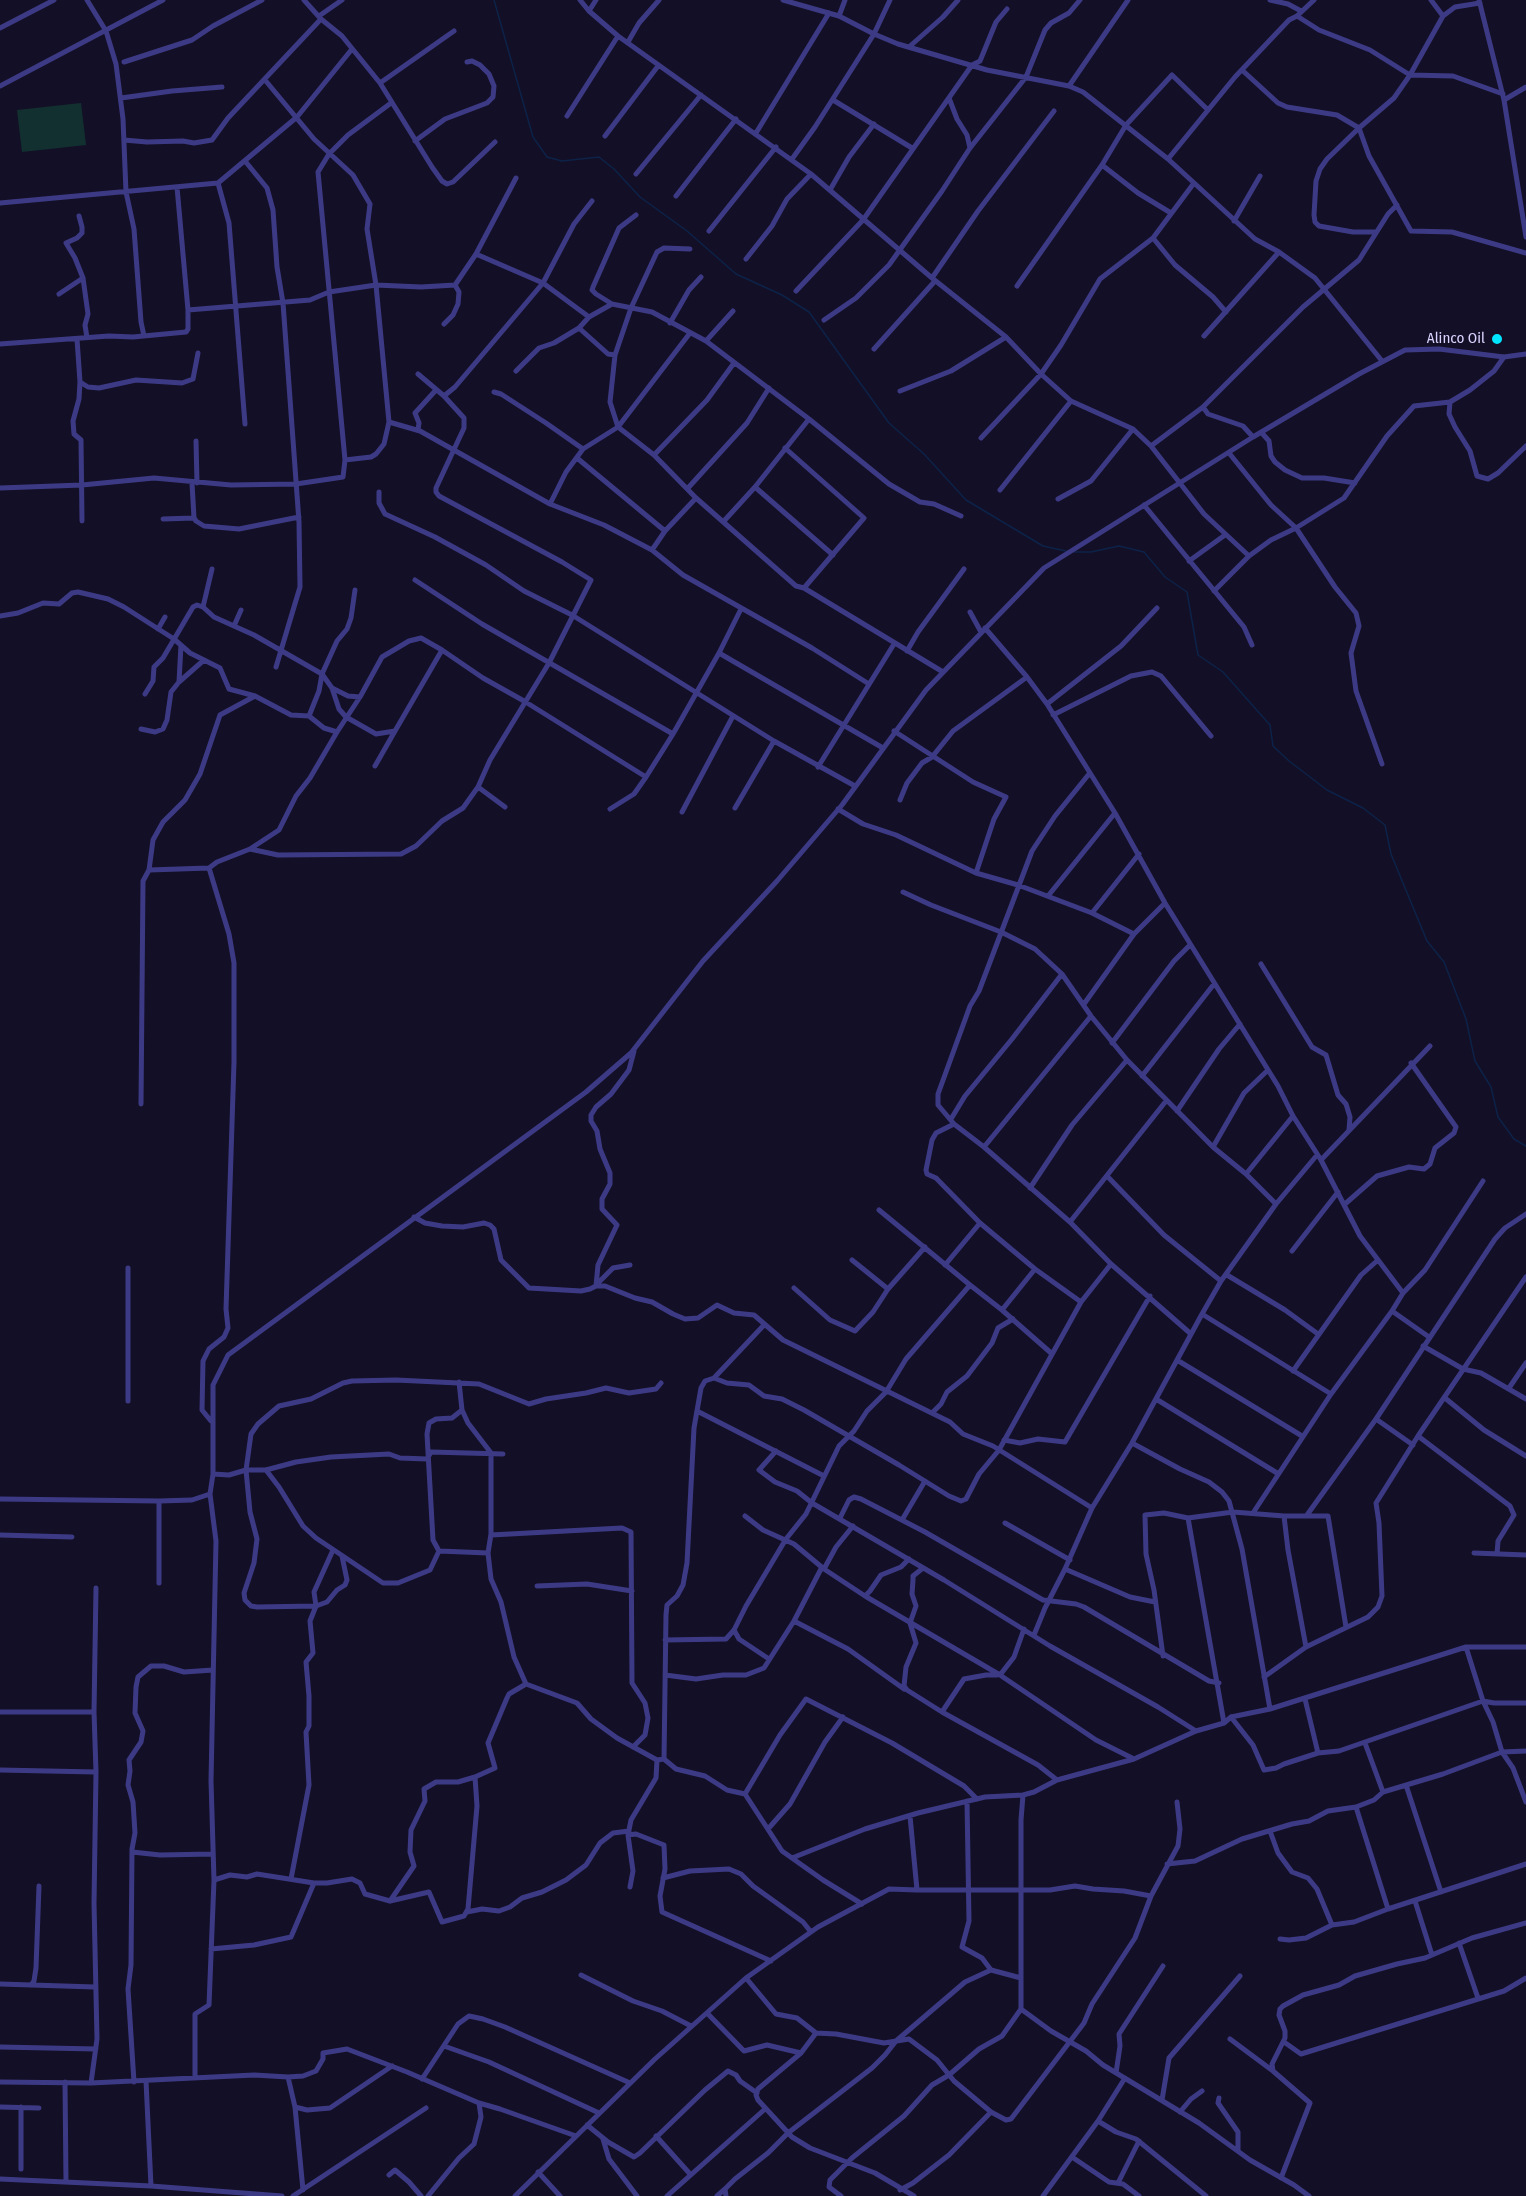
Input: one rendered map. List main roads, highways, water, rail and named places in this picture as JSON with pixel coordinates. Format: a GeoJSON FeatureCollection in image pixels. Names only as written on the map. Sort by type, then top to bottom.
{"type":"FeatureCollection","features":[{"type":"Feature","properties":{"kind":"waterway"},"geometry":{"type":"LineString","coordinates":[[494,0],[533,137],[547,157],[562,161],[599,157],[614,169],[640,197],[687,231],[736,274],[782,295],[809,312],[889,423],[924,454],[966,500],[1043,546],[1066,551]]}},
{"type":"Feature","properties":{"kind":"waterway"},"geometry":{"type":"LineString","coordinates":[[1074,552],[1091,552],[1119,546],[1144,552],[1165,577],[1187,592],[1198,655],[1223,672],[1270,725],[1273,746],[1327,790],[1363,808],[1385,825],[1391,854],[1427,941],[1444,962],[1466,1019],[1475,1061],[1491,1087],[1498,1117],[1514,1139],[1526,1146]]}},
{"type":"Feature","properties":{"kind":"place","name":"Alinco Oil"},"geometry":{"type":"Point","coordinates":[1497,339]}}]}
